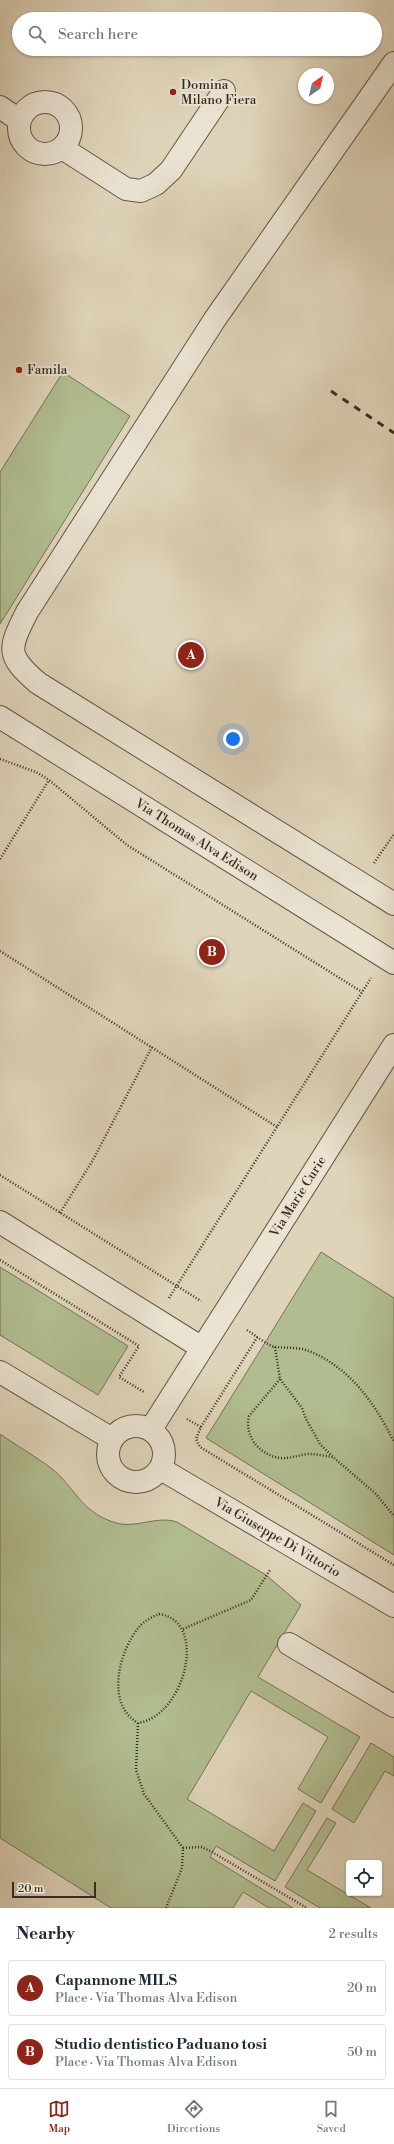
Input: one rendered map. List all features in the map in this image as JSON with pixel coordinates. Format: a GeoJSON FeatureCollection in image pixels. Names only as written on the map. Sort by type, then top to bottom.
{"type":"FeatureCollection","features":[{"type":"Feature","properties":{"kind":"street"},"geometry":{"type":"LineString","coordinates":[[394,63],[212,325],[27,612],[17,631],[12,651],[20,668],[38,683],[394,904]]}},
{"type":"Feature","properties":{"kind":"street"},"geometry":{"type":"LineString","coordinates":[[62,148],[126,189],[141,190],[156,184],[171,170],[224,91]]}},
{"type":"Feature","properties":{"kind":"street"},"geometry":{"type":"LineString","coordinates":[[46,101],[57,104],[64,110],[71,124],[70,134],[62,148],[48,154],[33,151],[25,146],[20,136],[19,120],[26,109],[33,104],[46,101]]}},
{"type":"Feature","properties":{"kind":"street"},"geometry":{"type":"LineString","coordinates":[[0,107],[19,120]]}},
{"type":"Feature","properties":{"kind":"street","name":"Via Thomas Alva Edison"},"geometry":{"type":"LineString","coordinates":[[0,718],[389,960]]}},
{"type":"Feature","properties":{"kind":"street","name":"Via Marie Curie"},"geometry":{"type":"LineString","coordinates":[[151,1429],[394,1045]]}},
{"type":"Feature","properties":{"kind":"street"},"geometry":{"type":"LineString","coordinates":[[0,1222],[202,1348]]}},
{"type":"Feature","properties":{"kind":"street"},"geometry":{"type":"LineString","coordinates":[[0,1372],[112,1439]]}},
{"type":"Feature","properties":{"kind":"street"},"geometry":{"type":"LineString","coordinates":[[143,1426],[151,1429],[160,1439],[165,1451],[160,1469],[147,1480],[138,1482],[121,1478],[110,1465],[108,1447],[112,1439],[117,1432],[125,1427],[143,1426]]}},
{"type":"Feature","properties":{"kind":"street","name":"Via Giuseppe Di Vittorio"},"geometry":{"type":"LineString","coordinates":[[160,1469],[394,1606]]}},
{"type":"Feature","properties":{"kind":"street"},"geometry":{"type":"LineString","coordinates":[[290,1644],[394,1706]]}},
{"type":"Feature","properties":{"kind":"path"},"geometry":{"type":"LineString","coordinates":[[0,859],[63,757]]}},
{"type":"Feature","properties":{"kind":"path"},"geometry":{"type":"LineString","coordinates":[[0,759],[36,772],[49,780],[127,844],[362,992]]}},
{"type":"Feature","properties":{"kind":"path"},"geometry":{"type":"LineString","coordinates":[[360,883],[394,834]]}},
{"type":"Feature","properties":{"kind":"path"},"geometry":{"type":"LineString","coordinates":[[0,951],[277,1127]]}},
{"type":"Feature","properties":{"kind":"path"},"geometry":{"type":"LineString","coordinates":[[166,1302],[362,992],[389,960]]}},
{"type":"Feature","properties":{"kind":"path"},"geometry":{"type":"LineString","coordinates":[[60,1213],[93,1160],[152,1047]]}},
{"type":"Feature","properties":{"kind":"path"},"geometry":{"type":"LineString","coordinates":[[0,1175],[203,1303]]}},
{"type":"Feature","properties":{"kind":"path"},"geometry":{"type":"LineString","coordinates":[[0,1260],[139,1346],[119,1377],[146,1393]]}},
{"type":"Feature","properties":{"kind":"path"},"geometry":{"type":"LineString","coordinates":[[247,1330],[275,1347],[303,1349],[319,1356],[340,1369],[358,1386],[370,1401],[394,1442]]}},
{"type":"Feature","properties":{"kind":"path"},"geometry":{"type":"LineString","coordinates":[[258,1336],[201,1427],[196,1439],[200,1447],[394,1565]]}},
{"type":"Feature","properties":{"kind":"path"},"geometry":{"type":"LineString","coordinates":[[275,1347],[280,1379],[302,1408],[312,1431],[333,1457],[362,1481],[394,1516]]}},
{"type":"Feature","properties":{"kind":"path"},"geometry":{"type":"LineString","coordinates":[[280,1379],[249,1416],[247,1423],[251,1439],[262,1450],[280,1458],[292,1458],[309,1454],[333,1457]]}},
{"type":"Feature","properties":{"kind":"path"},"geometry":{"type":"LineString","coordinates":[[189,1420],[201,1427]]}},
{"type":"Feature","properties":{"kind":"path"},"geometry":{"type":"LineString","coordinates":[[183,1629],[251,1600],[270,1570]]}},
{"type":"Feature","properties":{"kind":"path"},"geometry":{"type":"LineString","coordinates":[[159,1614],[168,1615],[183,1629],[185,1637],[186,1659],[183,1678],[176,1695],[164,1710],[154,1718],[138,1723],[128,1715],[119,1695],[118,1679],[122,1658],[130,1641],[140,1626],[159,1614]]}},
{"type":"Feature","properties":{"kind":"path"},"geometry":{"type":"LineString","coordinates":[[138,1723],[136,1770],[144,1794],[183,1848],[182,1868],[166,1908]]}},
{"type":"Feature","properties":{"kind":"path"},"geometry":{"type":"LineString","coordinates":[[183,1848],[201,1848],[212,1852],[307,1908]]}},
{"type":"Feature","properties":{"kind":"green space"},"geometry":{"type":"Polygon","coordinates":[[[63,372],[130,416],[0,624],[0,472],[63,372]]]}},
{"type":"Feature","properties":{"kind":"green space"},"geometry":{"type":"Polygon","coordinates":[[[321,1252],[394,1298],[394,1555],[206,1438],[321,1252]]]}},
{"type":"Feature","properties":{"kind":"green space"},"geometry":{"type":"Polygon","coordinates":[[[0,1267],[128,1346],[98,1395],[0,1335],[0,1267]]]}},
{"type":"Feature","properties":{"kind":"green space"},"geometry":{"type":"Polygon","coordinates":[[[0,1434],[51,1468],[93,1512],[113,1522],[121,1524],[137,1524],[161,1520],[177,1522],[266,1575],[301,1605],[258,1677],[360,1737],[321,1803],[298,1789],[328,1737],[251,1691],[187,1799],[274,1851],[303,1803],[316,1811],[275,1881],[216,1846],[210,1857],[293,1908],[269,1908],[243,1892],[233,1908],[111,1908],[0,1838],[0,1434]]]}},
{"type":"Feature","properties":{"kind":"green space"},"geometry":{"type":"Polygon","coordinates":[[[371,1743],[394,1757],[394,1776],[385,1771],[354,1823],[332,1809],[371,1743]]]}},
{"type":"Feature","properties":{"kind":"green space"},"geometry":{"type":"Polygon","coordinates":[[[327,1818],[336,1823],[307,1870],[346,1893],[346,1896],[351,1896],[371,1908],[320,1908],[285,1887],[327,1818]]]}},
{"type":"Feature","properties":{"kind":"railway"},"geometry":{"type":"LineString","coordinates":[[331,391],[394,433]]}},
{"type":"Feature","properties":{"kind":"place","name":"Domina Milano Fiera"},"geometry":{"type":"Point","coordinates":[173,92]}},
{"type":"Feature","properties":{"kind":"place","name":"Famila"},"geometry":{"type":"Point","coordinates":[19,370]}},
{"type":"Feature","properties":{"kind":"place","name":"Capannone MILS"},"geometry":{"type":"Point","coordinates":[191,655]}},
{"type":"Feature","properties":{"kind":"place","name":"Studio dentistico Paduano tosi"},"geometry":{"type":"Point","coordinates":[212,952]}}]}
